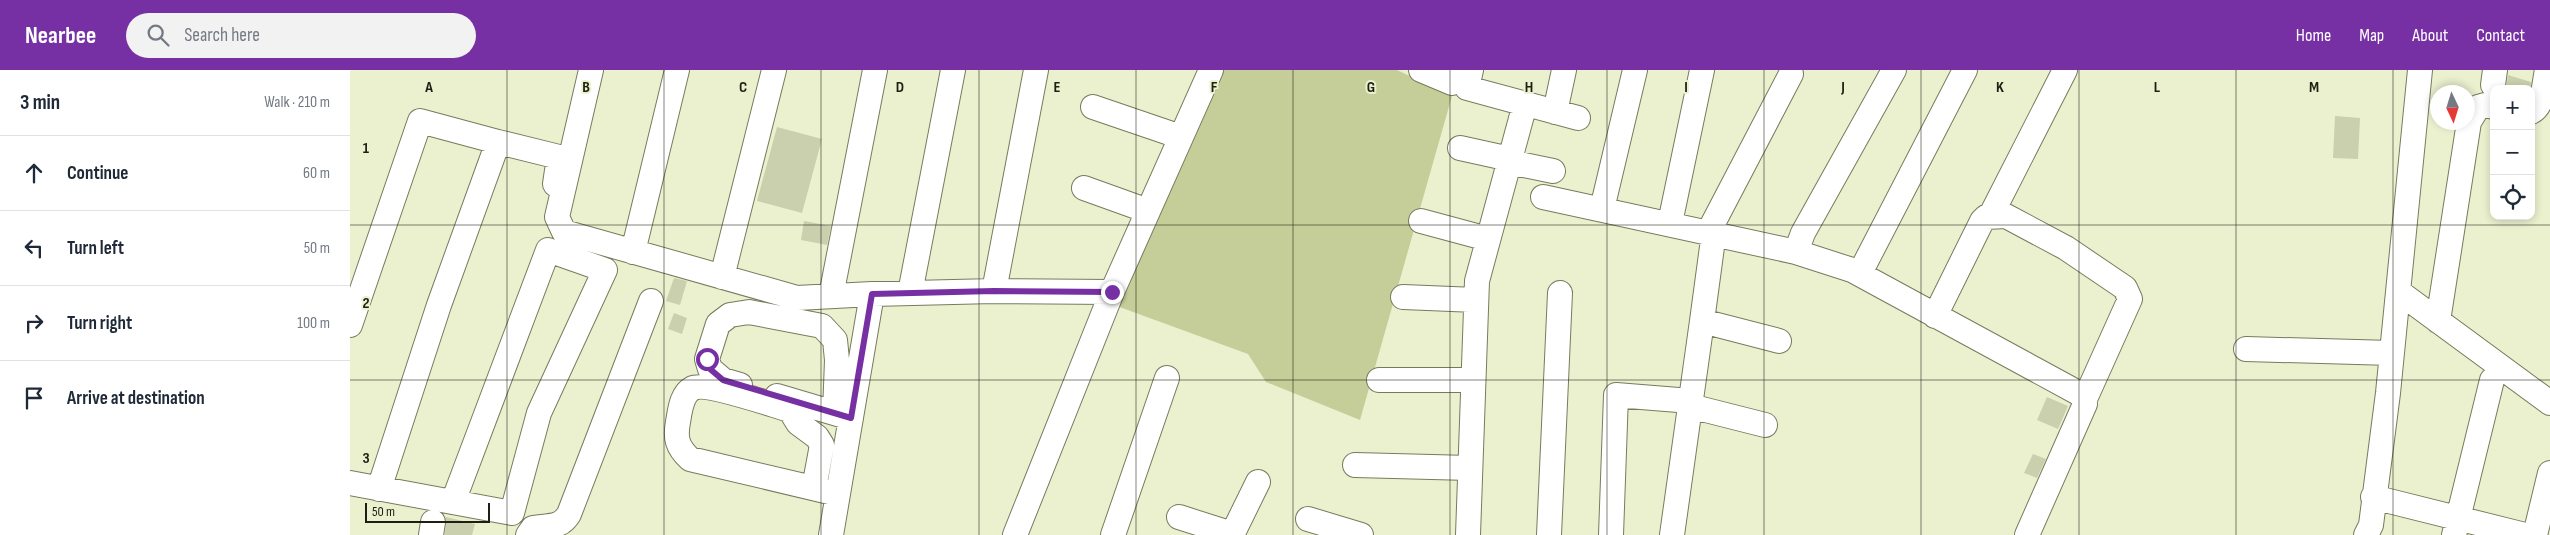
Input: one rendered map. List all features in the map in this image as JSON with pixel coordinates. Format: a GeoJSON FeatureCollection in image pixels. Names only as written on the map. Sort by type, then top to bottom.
{"type":"FeatureCollection","features":[{"type":"Feature","properties":{"kind":"street"},"geometry":{"type":"LineString","coordinates":[[591,70],[557,217],[564,232],[797,298],[994,291],[1112,292]]}},
{"type":"Feature","properties":{"kind":"street"},"geometry":{"type":"LineString","coordinates":[[633,252],[678,70]]}},
{"type":"Feature","properties":{"kind":"street"},"geometry":{"type":"LineString","coordinates":[[722,277],[774,70]]}},
{"type":"Feature","properties":{"kind":"street"},"geometry":{"type":"LineString","coordinates":[[831,296],[875,70]]}},
{"type":"Feature","properties":{"kind":"street"},"geometry":{"type":"LineString","coordinates":[[910,293],[953,70]]}},
{"type":"Feature","properties":{"kind":"street"},"geometry":{"type":"LineString","coordinates":[[994,291],[1036,70]]}},
{"type":"Feature","properties":{"kind":"street"},"geometry":{"type":"LineString","coordinates":[[1015,535],[1112,292],[1211,70]]}},
{"type":"Feature","properties":{"kind":"street"},"geometry":{"type":"LineString","coordinates":[[1421,70],[1452,83],[1454,70]]}},
{"type":"Feature","properties":{"kind":"street"},"geometry":{"type":"LineString","coordinates":[[1471,70],[1467,88],[1578,118]]}},
{"type":"Feature","properties":{"kind":"street"},"geometry":{"type":"LineString","coordinates":[[1555,112],[1564,70]]}},
{"type":"Feature","properties":{"kind":"street"},"geometry":{"type":"LineString","coordinates":[[1602,209],[1635,70]]}},
{"type":"Feature","properties":{"kind":"street"},"geometry":{"type":"LineString","coordinates":[[1670,223],[1702,70]]}},
{"type":"Feature","properties":{"kind":"street"},"geometry":{"type":"LineString","coordinates":[[1796,252],[1803,233],[1894,70]]}},
{"type":"Feature","properties":{"kind":"street"},"geometry":{"type":"LineString","coordinates":[[1860,273],[1965,70]]}},
{"type":"Feature","properties":{"kind":"street"},"geometry":{"type":"LineString","coordinates":[[1935,316],[1982,221],[1991,215],[2065,70]]}},
{"type":"Feature","properties":{"kind":"street"},"geometry":{"type":"LineString","coordinates":[[2366,535],[2371,525],[2392,353],[2420,70]]}},
{"type":"Feature","properties":{"kind":"street"},"geometry":{"type":"LineString","coordinates":[[2535,110],[2540,103],[2547,70]]}},
{"type":"Feature","properties":{"kind":"street"},"geometry":{"type":"LineString","coordinates":[[1672,535],[1702,321],[1711,232],[1791,74]]}},
{"type":"Feature","properties":{"kind":"street"},"geometry":{"type":"LineString","coordinates":[[2438,321],[2470,122],[2478,107],[2485,105],[2490,95]]}},
{"type":"Feature","properties":{"kind":"street"},"geometry":{"type":"LineString","coordinates":[[1468,535],[1477,281],[1526,104]]}},
{"type":"Feature","properties":{"kind":"street"},"geometry":{"type":"LineString","coordinates":[[1093,106],[1181,137]]}},
{"type":"Feature","properties":{"kind":"street"},"geometry":{"type":"LineString","coordinates":[[350,325],[420,121],[559,157],[548,250],[453,502]]}},
{"type":"Feature","properties":{"kind":"street"},"geometry":{"type":"LineString","coordinates":[[380,489],[439,305],[498,142]]}},
{"type":"Feature","properties":{"kind":"street"},"geometry":{"type":"LineString","coordinates":[[1460,148],[1553,171]]}},
{"type":"Feature","properties":{"kind":"street"},"geometry":{"type":"LineString","coordinates":[[1084,188],[1148,211]]}},
{"type":"Feature","properties":{"kind":"street"},"geometry":{"type":"LineString","coordinates":[[1543,197],[1670,223],[1796,252],[1860,273],[2085,399]]}},
{"type":"Feature","properties":{"kind":"street"},"geometry":{"type":"LineString","coordinates":[[1991,215],[2006,216],[2066,248],[2129,292],[2129,305],[2085,399],[2027,535]]}},
{"type":"Feature","properties":{"kind":"street"},"geometry":{"type":"LineString","coordinates":[[1421,221],[1488,239]]}},
{"type":"Feature","properties":{"kind":"street"},"geometry":{"type":"LineString","coordinates":[[350,482],[512,513],[539,413],[605,270],[548,250]]}},
{"type":"Feature","properties":{"kind":"street"},"geometry":{"type":"LineString","coordinates":[[2399,292],[2550,403]]}},
{"type":"Feature","properties":{"kind":"street"},"geometry":{"type":"LineString","coordinates":[[1549,535],[1560,293]]}},
{"type":"Feature","properties":{"kind":"street"},"geometry":{"type":"LineString","coordinates":[[843,415],[872,294]]}},
{"type":"Feature","properties":{"kind":"street"},"geometry":{"type":"LineString","coordinates":[[1403,297],[1476,300]]}},
{"type":"Feature","properties":{"kind":"street"},"geometry":{"type":"LineString","coordinates":[[528,535],[533,528],[555,527],[565,521],[569,514],[650,301]]}},
{"type":"Feature","properties":{"kind":"street"},"geometry":{"type":"LineString","coordinates":[[830,535],[838,494],[843,415],[835,340],[822,326],[749,312],[730,315],[718,324],[707,359],[710,369],[723,380],[843,415]]}},
{"type":"Feature","properties":{"kind":"street"},"geometry":{"type":"LineString","coordinates":[[1702,321],[1779,341]]}},
{"type":"Feature","properties":{"kind":"street"},"geometry":{"type":"LineString","coordinates":[[2246,349],[2392,353]]}},
{"type":"Feature","properties":{"kind":"street"},"geometry":{"type":"LineString","coordinates":[[1113,535],[1167,378]]}},
{"type":"Feature","properties":{"kind":"street"},"geometry":{"type":"LineString","coordinates":[[1379,380],[1473,380]]}},
{"type":"Feature","properties":{"kind":"street"},"geometry":{"type":"LineString","coordinates":[[2455,527],[2492,380]]}},
{"type":"Feature","properties":{"kind":"street"},"geometry":{"type":"LineString","coordinates":[[814,488],[822,445],[817,437],[798,423],[790,410],[709,387],[693,388],[683,398],[675,436],[681,451],[690,459],[838,494]]}},
{"type":"Feature","properties":{"kind":"street"},"geometry":{"type":"LineString","coordinates":[[1611,535],[1616,395],[1690,403],[1765,425]]}},
{"type":"Feature","properties":{"kind":"street"},"geometry":{"type":"LineString","coordinates":[[1355,465],[1470,468]]}},
{"type":"Feature","properties":{"kind":"street"},"geometry":{"type":"LineString","coordinates":[[2535,535],[2550,473]]}},
{"type":"Feature","properties":{"kind":"street"},"geometry":{"type":"LineString","coordinates":[[1179,517],[1232,534],[1258,482]]}},
{"type":"Feature","properties":{"kind":"street"},"geometry":{"type":"LineString","coordinates":[[2373,497],[2455,527],[2525,535]]}},
{"type":"Feature","properties":{"kind":"street"},"geometry":{"type":"LineString","coordinates":[[1308,519],[1361,535]]}},
{"type":"Feature","properties":{"kind":"green space"},"geometry":{"type":"Polygon","coordinates":[[[1221,70],[1397,70],[1452,96],[1360,420],[1266,382],[1248,354],[1114,305],[1221,70]]]}},
{"type":"Feature","properties":{"kind":"building"},"geometry":{"type":"Polygon","coordinates":[[[2508,75],[2531,82],[2531,85],[2507,85],[2508,75]]]}},
{"type":"Feature","properties":{"kind":"building"},"geometry":{"type":"Polygon","coordinates":[[[2335,116],[2360,118],[2358,159],[2333,158],[2335,116]]]}},
{"type":"Feature","properties":{"kind":"building"},"geometry":{"type":"Polygon","coordinates":[[[777,127],[822,139],[802,213],[757,201],[777,127]]]}},
{"type":"Feature","properties":{"kind":"building"},"geometry":{"type":"Polygon","coordinates":[[[804,221],[831,226],[827,245],[801,240],[804,221]]]}},
{"type":"Feature","properties":{"kind":"building"},"geometry":{"type":"Polygon","coordinates":[[[674,278],[687,281],[680,305],[666,301],[674,278]]]}},
{"type":"Feature","properties":{"kind":"building"},"geometry":{"type":"Polygon","coordinates":[[[674,313],[687,318],[682,334],[668,329],[674,313]]]}},
{"type":"Feature","properties":{"kind":"building"},"geometry":{"type":"Polygon","coordinates":[[[2047,397],[2068,406],[2058,429],[2037,420],[2047,397]]]}},
{"type":"Feature","properties":{"kind":"building"},"geometry":{"type":"Polygon","coordinates":[[[2033,454],[2046,459],[2037,478],[2024,473],[2033,454]]]}},
{"type":"Feature","properties":{"kind":"building"},"geometry":{"type":"Polygon","coordinates":[[[446,517],[475,524],[472,535],[445,535],[446,517]]]}},
{"type":"Feature","properties":{"kind":"route"},"geometry":{"type":"LineString","coordinates":[[707,359],[710,369],[723,380],[851,418],[872,294],[994,291],[1112,292]]}}]}
